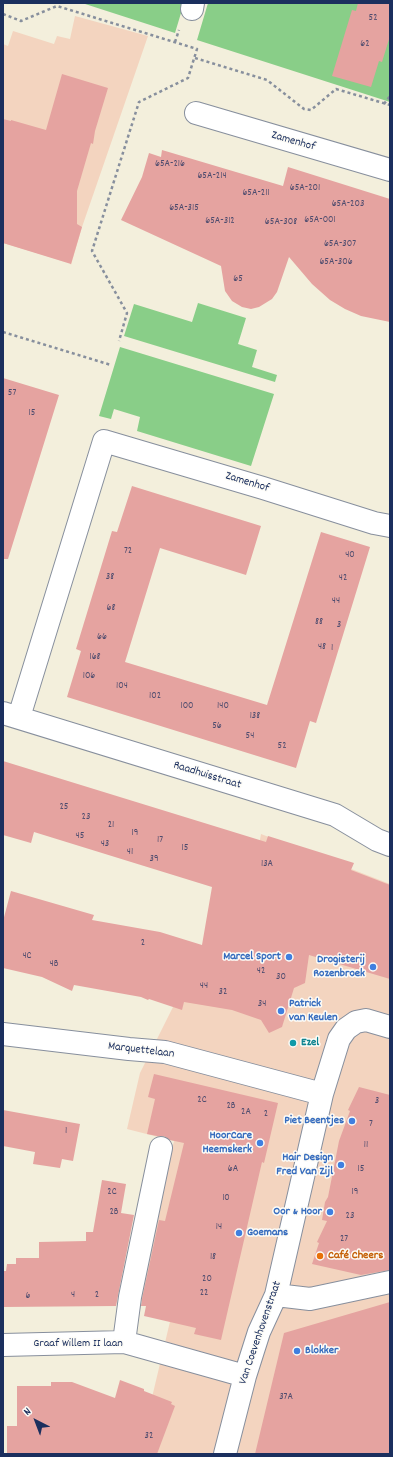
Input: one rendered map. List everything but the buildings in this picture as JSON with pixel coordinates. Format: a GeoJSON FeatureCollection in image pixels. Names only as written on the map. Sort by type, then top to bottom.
{"type":"FeatureCollection","features":[{"type":"Feature","properties":{"kind":"street","name":"Zamenhof"},"geometry":{"type":"LineString","coordinates":[[196,113],[390,170]]}},
{"type":"Feature","properties":{"kind":"street","name":"Zamenhof"},"geometry":{"type":"LineString","coordinates":[[104,441],[257,486],[374,523],[390,526]]}},
{"type":"Feature","properties":{"kind":"street","name":"Raadhuisstraat"},"geometry":{"type":"LineString","coordinates":[[104,441],[11,715],[336,816],[377,840],[390,845]]}},
{"type":"Feature","properties":{"kind":"street","name":"Van Coevenhovenstraat"},"geometry":{"type":"LineString","coordinates":[[225,1454],[245,1376],[259,1332],[276,1295],[322,1094],[339,1039],[346,1028],[356,1022],[366,1020],[390,1027]]}},
{"type":"Feature","properties":{"kind":"street","name":"Marquettelaan"},"geometry":{"type":"LineString","coordinates":[[3,1034],[165,1052],[322,1094]]}},
{"type":"Feature","properties":{"kind":"street"},"geometry":{"type":"LineString","coordinates":[[124,1342],[130,1297],[162,1148]]}},
{"type":"Feature","properties":{"kind":"street"},"geometry":{"type":"LineString","coordinates":[[276,1295],[310,1299],[390,1282]]}},
{"type":"Feature","properties":{"kind":"street","name":"Graaf Willem II laan"},"geometry":{"type":"LineString","coordinates":[[3,1344],[124,1342],[245,1376]]}},
{"type":"Feature","properties":{"kind":"path"},"geometry":{"type":"LineString","coordinates":[[3,14],[21,21],[57,6],[197,49],[188,78],[139,102],[92,251],[127,313],[119,341]]}},
{"type":"Feature","properties":{"kind":"path"},"geometry":{"type":"LineString","coordinates":[[195,58],[267,80],[304,109],[311,110],[336,89],[390,105]]}},
{"type":"Feature","properties":{"kind":"path"},"geometry":{"type":"LineString","coordinates":[[384,104],[390,96]]}},
{"type":"Feature","properties":{"kind":"path"},"geometry":{"type":"LineString","coordinates":[[3,332],[111,365]]}},
{"type":"Feature","properties":{"kind":"shaded area"},"geometry":{"type":"Polygon","coordinates":[[[75,16],[148,36],[82,227],[71,265],[70,263],[3,243],[3,44],[8,46],[13,31],[54,44],[57,36],[70,39],[75,16]]]}},
{"type":"Feature","properties":{"kind":"shaded area"},"geometry":{"type":"Polygon","coordinates":[[[261,834],[390,884],[390,1454],[103,1454],[149,1410],[173,1309],[135,1299],[174,1141],[127,1129],[140,1073],[177,999],[247,913],[261,834]]]}},
{"type":"Feature","properties":{"kind":"green space"},"geometry":{"type":"Polygon","coordinates":[[[82,3],[184,3],[175,33],[82,3]]]}},
{"type":"Feature","properties":{"kind":"green space"},"geometry":{"type":"Polygon","coordinates":[[[208,3],[390,3],[390,102],[197,40],[208,3]]]}},
{"type":"Feature","properties":{"kind":"green space"},"geometry":{"type":"Polygon","coordinates":[[[198,303],[246,318],[238,344],[257,350],[252,367],[277,375],[275,382],[124,336],[134,304],[192,322],[198,303]]]}},
{"type":"Feature","properties":{"kind":"green space"},"geometry":{"type":"Polygon","coordinates":[[[120,347],[274,394],[251,466],[137,431],[140,417],[114,409],[111,419],[99,416],[120,347]]]}},
{"type":"Feature","properties":{"kind":"place","name":"Marcel Sport"},"geometry":{"type":"Point","coordinates":[289,957]}},
{"type":"Feature","properties":{"kind":"place","name":"Drogisterij Rozenbroek"},"geometry":{"type":"Point","coordinates":[373,967]}},
{"type":"Feature","properties":{"kind":"place","name":"Patrick van Keulen"},"geometry":{"type":"Point","coordinates":[281,1011]}},
{"type":"Feature","properties":{"kind":"place","name":"Ezel"},"geometry":{"type":"Point","coordinates":[293,1043]}},
{"type":"Feature","properties":{"kind":"place","name":"Piet Beentjes"},"geometry":{"type":"Point","coordinates":[352,1121]}},
{"type":"Feature","properties":{"kind":"place","name":"HoorCare Heemskerk"},"geometry":{"type":"Point","coordinates":[260,1143]}},
{"type":"Feature","properties":{"kind":"place","name":"Hair Design Fred Van Zijl"},"geometry":{"type":"Point","coordinates":[341,1165]}},
{"type":"Feature","properties":{"kind":"place","name":"Oor & Hoor"},"geometry":{"type":"Point","coordinates":[330,1212]}},
{"type":"Feature","properties":{"kind":"place","name":"Goemans"},"geometry":{"type":"Point","coordinates":[239,1233]}},
{"type":"Feature","properties":{"kind":"place","name":"Café Cheers"},"geometry":{"type":"Point","coordinates":[320,1256]}},
{"type":"Feature","properties":{"kind":"place","name":"Blokker"},"geometry":{"type":"Point","coordinates":[297,1351]}}]}
